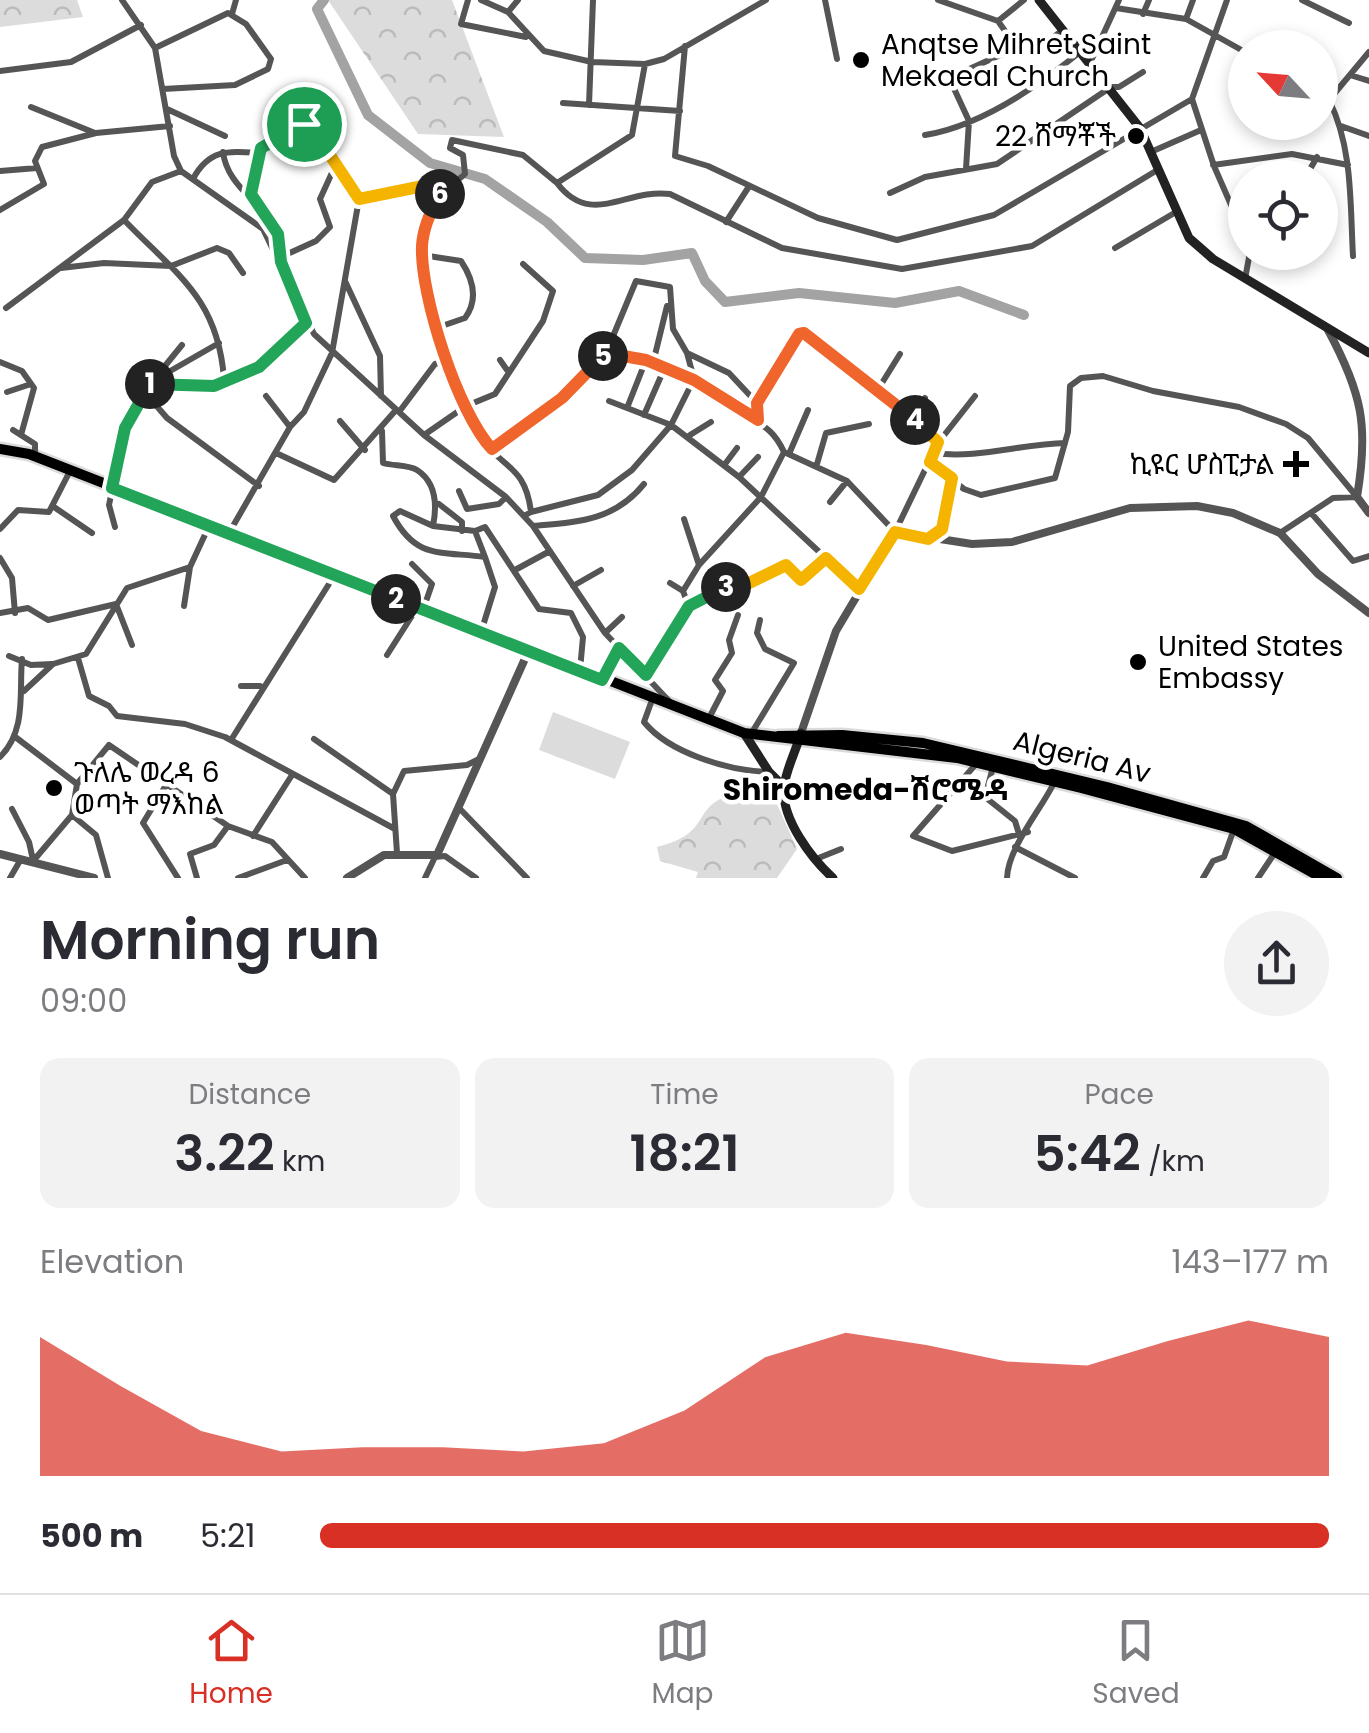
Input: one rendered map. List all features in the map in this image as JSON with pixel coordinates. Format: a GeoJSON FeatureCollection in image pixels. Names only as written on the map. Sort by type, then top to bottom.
{"type":"FeatureCollection","features":[{"type":"Feature","properties":{"kind":"main road"},"geometry":{"type":"LineString","coordinates":[[1038,0],[1140,128],[1189,238],[1245,279],[1369,354]]}},
{"type":"Feature","properties":{"kind":"main road"},"geometry":{"type":"LineString","coordinates":[[0,449],[35,456],[707,721],[747,734],[800,738],[784,787],[792,820],[827,876]]}},
{"type":"Feature","properties":{"kind":"main road"},"geometry":{"type":"LineString","coordinates":[[747,734],[768,772],[784,787]]}},
{"type":"Feature","properties":{"kind":"main road","name":"Algeria Av"},"geometry":{"type":"LineString","coordinates":[[800,738],[976,763],[1055,782],[1234,830],[1277,850],[1319,877]]}},
{"type":"Feature","properties":{"kind":"main road","name":"Algeria Av"},"geometry":{"type":"LineString","coordinates":[[800,738],[958,749],[1167,802],[1246,826],[1337,878]]}},
{"type":"Feature","properties":{"kind":"street"},"geometry":{"type":"LineString","coordinates":[[122,0],[156,48],[181,170],[263,229],[282,259]]}},
{"type":"Feature","properties":{"kind":"street"},"geometry":{"type":"LineString","coordinates":[[156,48],[232,14],[236,0]]}},
{"type":"Feature","properties":{"kind":"street"},"geometry":{"type":"LineString","coordinates":[[468,0],[461,24],[527,38]]}},
{"type":"Feature","properties":{"kind":"street"},"geometry":{"type":"LineString","coordinates":[[481,0],[508,12],[527,38],[544,51],[592,62],[645,64],[766,0]]}},
{"type":"Feature","properties":{"kind":"street"},"geometry":{"type":"LineString","coordinates":[[508,12],[518,0]]}},
{"type":"Feature","properties":{"kind":"street"},"geometry":{"type":"LineString","coordinates":[[589,105],[592,0]]}},
{"type":"Feature","properties":{"kind":"street"},"geometry":{"type":"LineString","coordinates":[[825,0],[837,59]]}},
{"type":"Feature","properties":{"kind":"street"},"geometry":{"type":"LineString","coordinates":[[938,0],[960,3],[998,21],[1018,48]]}},
{"type":"Feature","properties":{"kind":"street"},"geometry":{"type":"LineString","coordinates":[[998,21],[1024,0]]}},
{"type":"Feature","properties":{"kind":"street"},"geometry":{"type":"LineString","coordinates":[[1143,14],[1149,0]]}},
{"type":"Feature","properties":{"kind":"street"},"geometry":{"type":"LineString","coordinates":[[1186,19],[1193,0]]}},
{"type":"Feature","properties":{"kind":"street"},"geometry":{"type":"LineString","coordinates":[[1227,0],[1192,99],[1228,198]]}},
{"type":"Feature","properties":{"kind":"street"},"geometry":{"type":"LineString","coordinates":[[1302,0],[1348,23]]}},
{"type":"Feature","properties":{"kind":"street"},"geometry":{"type":"LineString","coordinates":[[1090,63],[1118,4],[1143,14],[1186,19],[1228,41]]}},
{"type":"Feature","properties":{"kind":"street"},"geometry":{"type":"LineString","coordinates":[[163,89],[236,85],[268,69],[266,47],[232,14]]}},
{"type":"Feature","properties":{"kind":"street"},"geometry":{"type":"LineString","coordinates":[[0,71],[71,62],[140,25]]}},
{"type":"Feature","properties":{"kind":"street"},"geometry":{"type":"LineString","coordinates":[[966,169],[969,122],[952,79],[1018,48],[1051,39],[1063,30]]}},
{"type":"Feature","properties":{"kind":"street"},"geometry":{"type":"LineString","coordinates":[[685,46],[674,156],[708,166],[818,218],[884,238],[928,235],[994,215],[1192,99]]}},
{"type":"Feature","properties":{"kind":"street"},"geometry":{"type":"LineString","coordinates":[[925,135],[969,122],[1039,82],[1081,52]]}},
{"type":"Feature","properties":{"kind":"street"},"geometry":{"type":"LineString","coordinates":[[1338,89],[1369,52]]}},
{"type":"Feature","properties":{"kind":"street"},"geometry":{"type":"LineString","coordinates":[[557,183],[629,138],[640,107],[645,64]]}},
{"type":"Feature","properties":{"kind":"street"},"geometry":{"type":"LineString","coordinates":[[890,193],[916,180],[996,164],[1111,87],[1143,72]]}},
{"type":"Feature","properties":{"kind":"street"},"geometry":{"type":"LineString","coordinates":[[1350,75],[1369,81]]}},
{"type":"Feature","properties":{"kind":"street"},"geometry":{"type":"LineString","coordinates":[[562,102],[680,111]]}},
{"type":"Feature","properties":{"kind":"street"},"geometry":{"type":"LineString","coordinates":[[31,107],[96,133]]}},
{"type":"Feature","properties":{"kind":"street"},"geometry":{"type":"LineString","coordinates":[[167,109],[224,136]]}},
{"type":"Feature","properties":{"kind":"street"},"geometry":{"type":"LineString","coordinates":[[1338,121],[1348,165],[1352,256]]}},
{"type":"Feature","properties":{"kind":"street"},"geometry":{"type":"LineString","coordinates":[[229,534],[290,427],[304,412],[332,352],[359,199],[309,124],[274,140],[259,153],[251,194]]}},
{"type":"Feature","properties":{"kind":"street"},"geometry":{"type":"LineString","coordinates":[[0,210],[42,188],[44,182],[36,168],[36,155],[42,147],[96,133],[170,126]]}},
{"type":"Feature","properties":{"kind":"street"},"geometry":{"type":"LineString","coordinates":[[1340,126],[1369,136]]}},
{"type":"Feature","properties":{"kind":"street"},"geometry":{"type":"LineString","coordinates":[[1153,150],[1201,130]]}},
{"type":"Feature","properties":{"kind":"street"},"geometry":{"type":"LineString","coordinates":[[674,707],[604,633],[533,526],[528,514],[526,482],[476,431],[447,361],[436,328],[422,254],[428,218],[442,192],[465,174],[463,155],[450,148],[452,140],[523,155],[575,202],[588,205],[656,192],[670,194],[792,251],[902,269],[1032,246],[1160,168]]}},
{"type":"Feature","properties":{"kind":"street"},"geometry":{"type":"LineString","coordinates":[[193,179],[207,157],[223,152],[259,153]]}},
{"type":"Feature","properties":{"kind":"street"},"geometry":{"type":"LineString","coordinates":[[223,152],[229,175],[251,194],[272,221],[306,323],[332,352],[424,435],[528,514]]}},
{"type":"Feature","properties":{"kind":"street"},"geometry":{"type":"LineString","coordinates":[[1213,165],[1292,154],[1348,165]]}},
{"type":"Feature","properties":{"kind":"street"},"geometry":{"type":"LineString","coordinates":[[282,259],[316,241],[330,227],[320,199],[336,164]]}},
{"type":"Feature","properties":{"kind":"street"},"geometry":{"type":"LineString","coordinates":[[0,171],[36,168]]}},
{"type":"Feature","properties":{"kind":"street"},"geometry":{"type":"LineString","coordinates":[[6,308],[124,220],[152,182],[181,170]]}},
{"type":"Feature","properties":{"kind":"street"},"geometry":{"type":"LineString","coordinates":[[359,199],[412,187],[442,192]]}},
{"type":"Feature","properties":{"kind":"street"},"geometry":{"type":"LineString","coordinates":[[726,222],[748,188]]}},
{"type":"Feature","properties":{"kind":"street"},"geometry":{"type":"LineString","coordinates":[[1115,248],[1176,212]]}},
{"type":"Feature","properties":{"kind":"street"},"geometry":{"type":"LineString","coordinates":[[124,220],[204,304],[219,343],[224,379]]}},
{"type":"Feature","properties":{"kind":"street"},"geometry":{"type":"LineString","coordinates":[[60,268],[104,262],[170,266],[217,248],[229,253],[243,273]]}},
{"type":"Feature","properties":{"kind":"street"},"geometry":{"type":"LineString","coordinates":[[422,254],[461,261],[473,287],[474,302],[465,318],[436,328]]}},
{"type":"Feature","properties":{"kind":"street"},"geometry":{"type":"LineString","coordinates":[[424,435],[466,406],[495,394],[507,370],[543,321],[553,294],[523,264]]}},
{"type":"Feature","properties":{"kind":"street"},"geometry":{"type":"LineString","coordinates":[[1245,279],[1247,270]]}},
{"type":"Feature","properties":{"kind":"street"},"geometry":{"type":"LineString","coordinates":[[344,280],[380,356],[381,397]]}},
{"type":"Feature","properties":{"kind":"street"},"geometry":{"type":"LineString","coordinates":[[492,449],[562,398],[606,353],[636,280],[670,288],[649,361],[627,408]]}},
{"type":"Feature","properties":{"kind":"street"},"geometry":{"type":"LineString","coordinates":[[528,514],[598,495],[632,470],[671,425],[694,380],[687,353],[674,334],[668,303]]}},
{"type":"Feature","properties":{"kind":"street"},"geometry":{"type":"LineString","coordinates":[[148,384],[214,386],[259,367],[306,323]]}},
{"type":"Feature","properties":{"kind":"street"},"geometry":{"type":"LineString","coordinates":[[1327,328],[1360,398],[1364,428],[1357,498]]}},
{"type":"Feature","properties":{"kind":"street"},"geometry":{"type":"LineString","coordinates":[[758,420],[757,403],[799,334],[804,333],[938,442]]}},
{"type":"Feature","properties":{"kind":"street"},"geometry":{"type":"LineString","coordinates":[[148,384],[219,343]]}},
{"type":"Feature","properties":{"kind":"street"},"geometry":{"type":"LineString","coordinates":[[115,527],[109,508],[125,428],[148,384],[182,345]]}},
{"type":"Feature","properties":{"kind":"street"},"geometry":{"type":"LineString","coordinates":[[606,353],[649,361],[694,380],[776,434],[786,453],[847,481],[895,532],[972,544],[1012,542],[1148,506],[1197,506],[1233,513],[1280,533],[1318,574],[1369,613]]}},
{"type":"Feature","properties":{"kind":"street"},"geometry":{"type":"LineString","coordinates":[[687,353],[728,373],[757,403]]}},
{"type":"Feature","properties":{"kind":"street"},"geometry":{"type":"LineString","coordinates":[[877,391],[900,354]]}},
{"type":"Feature","properties":{"kind":"street"},"geometry":{"type":"LineString","coordinates":[[500,360],[507,370]]}},
{"type":"Feature","properties":{"kind":"street"},"geometry":{"type":"LineString","coordinates":[[276,453],[334,480],[365,450],[435,364],[447,361]]}},
{"type":"Feature","properties":{"kind":"street"},"geometry":{"type":"LineString","coordinates":[[0,362],[22,371],[32,384],[35,394],[22,435]]}},
{"type":"Feature","properties":{"kind":"street"},"geometry":{"type":"LineString","coordinates":[[644,414],[665,368]]}},
{"type":"Feature","properties":{"kind":"street"},"geometry":{"type":"LineString","coordinates":[[930,462],[981,495],[1055,478],[1066,443],[1070,386],[1080,378],[1103,376],[1153,391],[1239,407],[1286,424],[1308,438],[1369,513]]}},
{"type":"Feature","properties":{"kind":"street"},"geometry":{"type":"LineString","coordinates":[[7,392],[32,384]]}},
{"type":"Feature","properties":{"kind":"street"},"geometry":{"type":"LineString","coordinates":[[148,384],[148,396],[162,414],[259,486]]}},
{"type":"Feature","properties":{"kind":"street"},"geometry":{"type":"LineString","coordinates":[[266,396],[290,427]]}},
{"type":"Feature","properties":{"kind":"street"},"geometry":{"type":"LineString","coordinates":[[800,738],[822,661],[859,589],[895,532],[938,442],[974,396]]}},
{"type":"Feature","properties":{"kind":"street"},"geometry":{"type":"LineString","coordinates":[[914,419],[925,398]]}},
{"type":"Feature","properties":{"kind":"street"},"geometry":{"type":"LineString","coordinates":[[609,401],[690,435],[859,589]]}},
{"type":"Feature","properties":{"kind":"street"},"geometry":{"type":"LineString","coordinates":[[683,591],[699,565],[761,496],[808,410]]}},
{"type":"Feature","properties":{"kind":"street"},"geometry":{"type":"LineString","coordinates":[[340,421],[365,450]]}},
{"type":"Feature","properties":{"kind":"street"},"geometry":{"type":"LineString","coordinates":[[690,435],[711,422]]}},
{"type":"Feature","properties":{"kind":"street"},"geometry":{"type":"LineString","coordinates":[[817,464],[826,433],[834,428],[869,424]]}},
{"type":"Feature","properties":{"kind":"street"},"geometry":{"type":"LineString","coordinates":[[13,430],[35,444],[35,456]]}},
{"type":"Feature","properties":{"kind":"street"},"geometry":{"type":"LineString","coordinates":[[382,430],[383,462],[416,470],[437,502],[462,522],[462,531]]}},
{"type":"Feature","properties":{"kind":"street"},"geometry":{"type":"LineString","coordinates":[[934,453],[965,456],[1027,444],[1066,443]]}},
{"type":"Feature","properties":{"kind":"street"},"geometry":{"type":"LineString","coordinates":[[725,464],[738,448]]}},
{"type":"Feature","properties":{"kind":"street"},"geometry":{"type":"LineString","coordinates":[[739,476],[758,457]]}},
{"type":"Feature","properties":{"kind":"street"},"geometry":{"type":"LineString","coordinates":[[0,528],[18,510],[45,512],[54,507],[70,471]]}},
{"type":"Feature","properties":{"kind":"street"},"geometry":{"type":"LineString","coordinates":[[928,539],[942,529],[952,478]]}},
{"type":"Feature","properties":{"kind":"street"},"geometry":{"type":"LineString","coordinates":[[830,502],[847,481]]}},
{"type":"Feature","properties":{"kind":"street"},"geometry":{"type":"LineString","coordinates":[[533,526],[607,516],[630,502],[644,484]]}},
{"type":"Feature","properties":{"kind":"street"},"geometry":{"type":"LineString","coordinates":[[460,491],[467,509],[499,504],[506,497]]}},
{"type":"Feature","properties":{"kind":"street"},"geometry":{"type":"LineString","coordinates":[[1280,533],[1333,498],[1357,498]]}},
{"type":"Feature","properties":{"kind":"street"},"geometry":{"type":"LineString","coordinates":[[433,526],[437,502]]}},
{"type":"Feature","properties":{"kind":"street"},"geometry":{"type":"LineString","coordinates":[[54,507],[92,533]]}},
{"type":"Feature","properties":{"kind":"street"},"geometry":{"type":"LineString","coordinates":[[485,557],[420,550],[392,518],[400,511],[433,526],[474,532],[485,528],[539,609],[569,612],[576,620],[583,637],[579,672]]}},
{"type":"Feature","properties":{"kind":"street"},"geometry":{"type":"LineString","coordinates":[[1312,514],[1353,561],[1369,556]]}},
{"type":"Feature","properties":{"kind":"street"},"geometry":{"type":"LineString","coordinates":[[684,519],[699,565]]}},
{"type":"Feature","properties":{"kind":"street"},"geometry":{"type":"LineString","coordinates":[[184,606],[190,567],[209,526]]}},
{"type":"Feature","properties":{"kind":"street"},"geometry":{"type":"LineString","coordinates":[[474,532],[495,587],[480,633]]}},
{"type":"Feature","properties":{"kind":"street"},"geometry":{"type":"LineString","coordinates":[[515,570],[550,551]]}},
{"type":"Feature","properties":{"kind":"street"},"geometry":{"type":"LineString","coordinates":[[0,558],[12,578],[15,613]]}},
{"type":"Feature","properties":{"kind":"street"},"geometry":{"type":"LineString","coordinates":[[646,675],[689,606],[724,587],[743,586],[786,565],[801,580],[826,558]]}},
{"type":"Feature","properties":{"kind":"street"},"geometry":{"type":"LineString","coordinates":[[387,655],[420,609],[432,584],[412,564]]}},
{"type":"Feature","properties":{"kind":"street"},"geometry":{"type":"LineString","coordinates":[[10,656],[31,665],[78,658],[86,654],[132,585],[190,567]]}},
{"type":"Feature","properties":{"kind":"street"},"geometry":{"type":"LineString","coordinates":[[573,586],[601,570]]}},
{"type":"Feature","properties":{"kind":"street"},"geometry":{"type":"LineString","coordinates":[[232,740],[262,686],[334,576]]}},
{"type":"Feature","properties":{"kind":"street"},"geometry":{"type":"LineString","coordinates":[[670,583],[683,591],[689,606]]}},
{"type":"Feature","properties":{"kind":"street"},"geometry":{"type":"LineString","coordinates":[[0,614],[28,608],[48,620],[116,604]]}},
{"type":"Feature","properties":{"kind":"street"},"geometry":{"type":"LineString","coordinates":[[116,604],[132,645]]}},
{"type":"Feature","properties":{"kind":"street"},"geometry":{"type":"LineString","coordinates":[[707,721],[722,693],[715,680],[732,653],[730,636],[738,615]]}},
{"type":"Feature","properties":{"kind":"street"},"geometry":{"type":"LineString","coordinates":[[604,633],[622,618]]}},
{"type":"Feature","properties":{"kind":"street"},"geometry":{"type":"LineString","coordinates":[[747,734],[794,662],[764,649],[757,633],[760,620]]}},
{"type":"Feature","properties":{"kind":"street"},"geometry":{"type":"LineString","coordinates":[[602,680],[619,648]]}},
{"type":"Feature","properties":{"kind":"street"},"geometry":{"type":"LineString","coordinates":[[425,878],[461,810],[528,652]]}},
{"type":"Feature","properties":{"kind":"street"},"geometry":{"type":"LineString","coordinates":[[0,757],[14,736],[24,691],[22,658]]}},
{"type":"Feature","properties":{"kind":"street"},"geometry":{"type":"LineString","coordinates":[[78,658],[89,696],[109,706],[117,716],[185,724],[232,740],[395,829]]}},
{"type":"Feature","properties":{"kind":"street"},"geometry":{"type":"LineString","coordinates":[[24,691],[54,664]]}},
{"type":"Feature","properties":{"kind":"street"},"geometry":{"type":"LineString","coordinates":[[241,686],[262,686]]}},
{"type":"Feature","properties":{"kind":"street"},"geometry":{"type":"LineString","coordinates":[[652,700],[644,722],[658,738],[732,769],[768,772]]}},
{"type":"Feature","properties":{"kind":"street"},"geometry":{"type":"LineString","coordinates":[[14,736],[77,784]]}},
{"type":"Feature","properties":{"kind":"street"},"geometry":{"type":"LineString","coordinates":[[314,739],[393,794]]}},
{"type":"Feature","properties":{"kind":"street"},"geometry":{"type":"LineString","coordinates":[[34,860],[72,816],[77,784],[108,745],[228,826],[272,842],[306,878]]}},
{"type":"Feature","properties":{"kind":"street"},"geometry":{"type":"LineString","coordinates":[[398,853],[393,794],[408,768],[467,764],[485,756]]}},
{"type":"Feature","properties":{"kind":"street"},"geometry":{"type":"LineString","coordinates":[[976,763],[913,836],[952,851],[1028,832]]}},
{"type":"Feature","properties":{"kind":"street"},"geometry":{"type":"LineString","coordinates":[[992,766],[985,797],[1014,821],[1019,834]]}},
{"type":"Feature","properties":{"kind":"street"},"geometry":{"type":"LineString","coordinates":[[253,836],[292,775]]}},
{"type":"Feature","properties":{"kind":"street"},"geometry":{"type":"LineString","coordinates":[[1007,878],[1008,859],[1028,832],[1055,782]]}},
{"type":"Feature","properties":{"kind":"street"},"geometry":{"type":"LineString","coordinates":[[166,785],[143,820],[178,878]]}},
{"type":"Feature","properties":{"kind":"street"},"geometry":{"type":"LineString","coordinates":[[12,808],[34,860]]}},
{"type":"Feature","properties":{"kind":"street"},"geometry":{"type":"LineString","coordinates":[[461,810],[527,878]]}},
{"type":"Feature","properties":{"kind":"street"},"geometry":{"type":"LineString","coordinates":[[72,816],[96,835],[108,878]]}},
{"type":"Feature","properties":{"kind":"street"},"geometry":{"type":"LineString","coordinates":[[197,878],[190,854],[214,845],[228,826]]}},
{"type":"Feature","properties":{"kind":"street"},"geometry":{"type":"LineString","coordinates":[[1203,878],[1212,862],[1224,857],[1234,830]]}},
{"type":"Feature","properties":{"kind":"street"},"geometry":{"type":"LineString","coordinates":[[1015,847],[1074,878]]}},
{"type":"Feature","properties":{"kind":"street"},"geometry":{"type":"LineString","coordinates":[[816,859],[841,849]]}},
{"type":"Feature","properties":{"kind":"street"},"geometry":{"type":"LineString","coordinates":[[1258,878],[1277,850]]}},
{"type":"Feature","properties":{"kind":"street"},"geometry":{"type":"LineString","coordinates":[[347,878],[378,858],[398,853],[452,858],[476,878]]}},
{"type":"Feature","properties":{"kind":"street"},"geometry":{"type":"LineString","coordinates":[[0,854],[94,878]]}},
{"type":"Feature","properties":{"kind":"street"},"geometry":{"type":"LineString","coordinates":[[10,878],[22,858]]}},
{"type":"Feature","properties":{"kind":"street"},"geometry":{"type":"LineString","coordinates":[[238,878],[287,860]]}},
{"type":"Feature","properties":{"kind":"green space"},"geometry":{"type":"Polygon","coordinates":[[[0,0],[77,0],[83,17],[0,27],[0,0]]]}},
{"type":"Feature","properties":{"kind":"green space"},"geometry":{"type":"Polygon","coordinates":[[[328,0],[452,0],[504,137],[418,134],[328,0]]]}},
{"type":"Feature","properties":{"kind":"green space"},"geometry":{"type":"Polygon","coordinates":[[[553,712],[630,742],[615,779],[539,750],[553,712]]]}},
{"type":"Feature","properties":{"kind":"green space"},"geometry":{"type":"Polygon","coordinates":[[[768,784],[797,849],[777,878],[696,878],[698,872],[660,861],[657,847],[685,836],[712,805],[768,784]]]}},
{"type":"Feature","properties":{"kind":"waterway"},"geometry":{"type":"LineString","coordinates":[[324,0],[317,9],[368,115],[430,163],[485,179],[547,222],[585,258],[643,260],[692,253],[705,281],[725,302],[799,293],[895,303],[959,291],[1024,315]]}},
{"type":"Feature","properties":{"kind":"place","name":"Anqtse Mihret Saint Mekaeal Church"},"geometry":{"type":"Point","coordinates":[861,60]}},
{"type":"Feature","properties":{"kind":"place","name":"22 ሸማቾች"},"geometry":{"type":"Point","coordinates":[1136,136]}},
{"type":"Feature","properties":{"kind":"place","name":"ኪዩር ሆስፒታል"},"geometry":{"type":"Point","coordinates":[1296,464]}},
{"type":"Feature","properties":{"kind":"place","name":"United States Embassy"},"geometry":{"type":"Point","coordinates":[1138,662]}},
{"type":"Feature","properties":{"kind":"place","name":"ጉለሌ ወረዳ 6 ወጣት ማእከል"},"geometry":{"type":"Point","coordinates":[54,788]}},
{"type":"Feature","properties":{"kind":"district","name":"Shiromeda-ሽሮሜዳ"},"geometry":{"type":"Point","coordinates":[866,789]}},
{"type":"Feature","properties":{"kind":"route"},"geometry":{"type":"LineString","coordinates":[[304,124],[312,128],[359,199],[423,186],[442,192],[428,218],[422,244],[428,298],[445,356],[476,431],[492,449],[562,398],[606,353],[646,360],[694,380],[758,420],[757,403],[787,360],[799,334],[804,333],[931,432],[938,442],[930,462],[952,478],[943,506],[942,529],[928,539],[895,532],[859,589],[826,558],[801,580],[786,565],[743,586],[724,587],[689,606],[646,675],[619,648],[602,680],[112,488],[125,428],[148,384],[166,381],[214,386],[259,367],[306,323],[281,262],[278,234],[251,194],[261,148],[304,124]]}}]}
